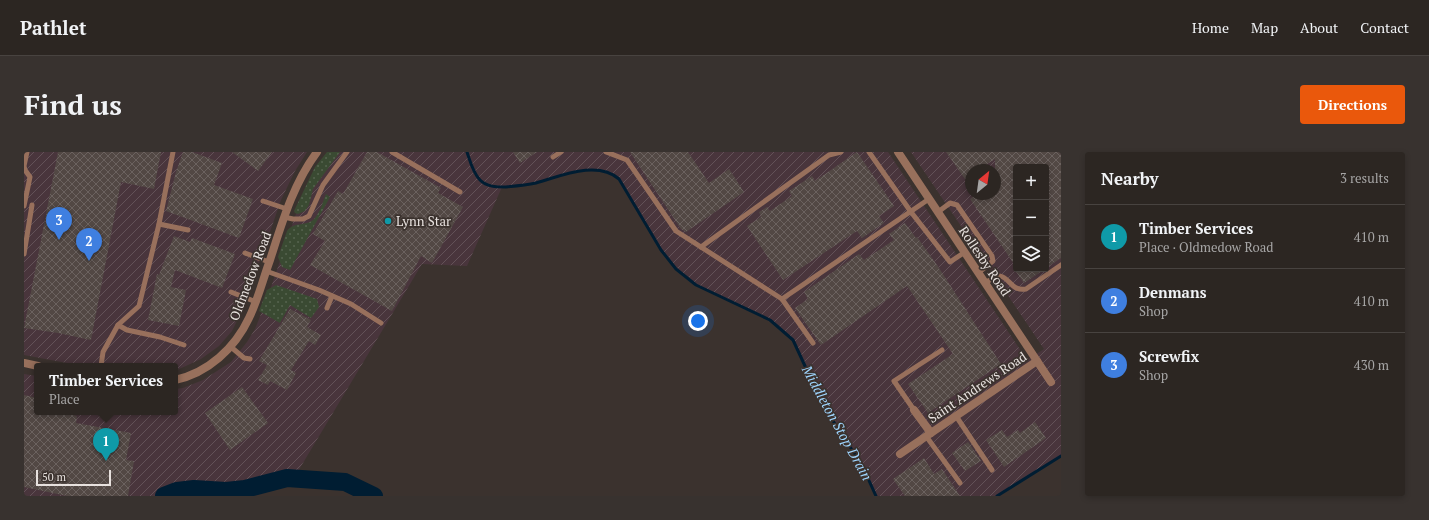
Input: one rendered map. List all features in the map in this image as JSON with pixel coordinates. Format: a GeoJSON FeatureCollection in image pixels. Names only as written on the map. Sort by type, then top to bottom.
{"type":"FeatureCollection","features":[{"type":"Feature","properties":{"kind":"street","name":"Oldmedow Road"},"geometry":{"type":"LineString","coordinates":[[178,379],[204,369],[214,362],[231,347],[244,328],[256,302],[286,213],[303,174],[317,152]]}},
{"type":"Feature","properties":{"kind":"street","name":"Rollesby Road"},"geometry":{"type":"LineString","coordinates":[[898,152],[1052,382]]}},
{"type":"Feature","properties":{"kind":"street","name":"Saint Andrews Road"},"geometry":{"type":"LineString","coordinates":[[900,454],[1037,360]]}},
{"type":"Feature","properties":{"kind":"street"},"geometry":{"type":"LineString","coordinates":[[24,363],[34,365]]}},
{"type":"Feature","properties":{"kind":"street","name":"Saint Andrews Road"},"geometry":{"type":"LineString","coordinates":[[914,410],[929,435]]}},
{"type":"Feature","properties":{"kind":"lane"},"geometry":{"type":"LineString","coordinates":[[24,206],[30,177],[24,166],[27,152]]}},
{"type":"Feature","properties":{"kind":"lane"},"geometry":{"type":"LineString","coordinates":[[101,363],[103,352],[118,325],[139,306],[159,224],[173,152]]}},
{"type":"Feature","properties":{"kind":"lane"},"geometry":{"type":"LineString","coordinates":[[263,201],[286,213],[293,220],[303,219],[309,216],[323,185],[347,152]]}},
{"type":"Feature","properties":{"kind":"lane"},"geometry":{"type":"LineString","coordinates":[[392,152],[460,192]]}},
{"type":"Feature","properties":{"kind":"lane"},"geometry":{"type":"LineString","coordinates":[[553,157],[560,152]]}},
{"type":"Feature","properties":{"kind":"lane"},"geometry":{"type":"LineString","coordinates":[[606,152],[627,160],[676,231],[782,299],[813,343]]}},
{"type":"Feature","properties":{"kind":"lane"},"geometry":{"type":"LineString","coordinates":[[701,247],[829,155],[841,152]]}},
{"type":"Feature","properties":{"kind":"lane"},"geometry":{"type":"LineString","coordinates":[[869,152],[911,212],[950,262],[965,252]]}},
{"type":"Feature","properties":{"kind":"lane"},"geometry":{"type":"LineString","coordinates":[[782,299],[930,199]]}},
{"type":"Feature","properties":{"kind":"lane"},"geometry":{"type":"LineString","coordinates":[[938,212],[950,203],[957,205],[992,256],[993,261],[978,273]]}},
{"type":"Feature","properties":{"kind":"lane"},"geometry":{"type":"LineString","coordinates":[[24,254],[32,205]]}},
{"type":"Feature","properties":{"kind":"lane"},"geometry":{"type":"LineString","coordinates":[[159,224],[188,230]]}},
{"type":"Feature","properties":{"kind":"lane"},"geometry":{"type":"LineString","coordinates":[[245,253],[269,262]]}},
{"type":"Feature","properties":{"kind":"lane"},"geometry":{"type":"LineString","coordinates":[[986,283],[993,278],[1001,276],[1016,288],[1020,290],[1026,289],[1061,265]]}},
{"type":"Feature","properties":{"kind":"lane"},"geometry":{"type":"LineString","coordinates":[[266,271],[351,304],[381,323]]}},
{"type":"Feature","properties":{"kind":"lane"},"geometry":{"type":"LineString","coordinates":[[231,292],[256,302]]}},
{"type":"Feature","properties":{"kind":"lane"},"geometry":{"type":"LineString","coordinates":[[327,308],[332,296]]}},
{"type":"Feature","properties":{"kind":"lane"},"geometry":{"type":"LineString","coordinates":[[118,325],[126,330],[160,336],[184,345]]}},
{"type":"Feature","properties":{"kind":"lane"},"geometry":{"type":"LineString","coordinates":[[231,347],[244,358],[250,359]]}},
{"type":"Feature","properties":{"kind":"lane","name":"Saint Andrews Road"},"geometry":{"type":"LineString","coordinates":[[914,410],[894,381],[942,350]]}},
{"type":"Feature","properties":{"kind":"lane"},"geometry":{"type":"LineString","coordinates":[[956,416],[992,470]]}},
{"type":"Feature","properties":{"kind":"lane"},"geometry":{"type":"LineString","coordinates":[[929,435],[960,483]]}},
{"type":"Feature","properties":{"kind":"shaded area"},"geometry":{"type":"Polygon","coordinates":[[[24,152],[307,152],[295,171],[281,200],[244,307],[232,331],[219,346],[201,359],[178,370],[178,363],[67,363],[24,355],[24,152]]]}},
{"type":"Feature","properties":{"kind":"shaded area"},"geometry":{"type":"Polygon","coordinates":[[[329,152],[888,152],[1027,360],[1044,349],[911,152],[1061,152],[1061,456],[997,496],[876,496],[861,463],[823,405],[793,340],[770,320],[696,285],[676,269],[661,250],[623,185],[613,174],[598,171],[578,171],[529,185],[502,187],[467,266],[422,264],[294,478],[287,478],[245,489],[226,491],[194,489],[177,491],[164,496],[24,496],[24,374],[34,376],[34,415],[178,415],[178,389],[203,380],[231,362],[255,329],[267,299],[297,211],[329,152]]]}},
{"type":"Feature","properties":{"kind":"green space"},"geometry":{"type":"Polygon","coordinates":[[[327,152],[340,152],[313,189],[309,205],[305,211],[298,214],[295,213],[294,211],[315,167],[327,152]]]}},
{"type":"Feature","properties":{"kind":"green space"},"geometry":{"type":"Polygon","coordinates":[[[326,194],[330,197],[290,270],[282,267],[278,257],[287,231],[293,226],[312,221],[320,210],[326,194]]]}},
{"type":"Feature","properties":{"kind":"green space"},"geometry":{"type":"Polygon","coordinates":[[[276,285],[317,299],[319,307],[311,318],[290,305],[280,323],[259,311],[267,290],[276,285]]]}},
{"type":"Feature","properties":{"kind":"building"},"geometry":{"type":"Polygon","coordinates":[[[58,152],[161,152],[154,189],[121,182],[91,340],[24,328],[58,152]]]}},
{"type":"Feature","properties":{"kind":"building"},"geometry":{"type":"Polygon","coordinates":[[[183,152],[192,152],[222,163],[214,185],[253,199],[239,238],[166,211],[183,152]]]}},
{"type":"Feature","properties":{"kind":"building"},"geometry":{"type":"Polygon","coordinates":[[[232,152],[272,152],[258,171],[232,152]]]}},
{"type":"Feature","properties":{"kind":"building","name":"Lynn Star"},"geometry":{"type":"Polygon","coordinates":[[[367,152],[377,152],[441,188],[438,193],[463,207],[432,263],[421,256],[392,311],[310,265],[325,241],[313,234],[338,191],[343,194],[367,152]]]}},
{"type":"Feature","properties":{"kind":"building"},"geometry":{"type":"Polygon","coordinates":[[[513,152],[537,152],[520,163],[513,152]]]}},
{"type":"Feature","properties":{"kind":"building"},"geometry":{"type":"Polygon","coordinates":[[[630,152],[688,152],[709,183],[729,169],[744,192],[686,232],[681,229],[630,152]]]}},
{"type":"Feature","properties":{"kind":"building"},"geometry":{"type":"Polygon","coordinates":[[[857,152],[894,206],[879,216],[884,223],[862,238],[857,231],[783,280],[747,226],[761,217],[759,212],[767,207],[770,211],[792,196],[789,191],[812,176],[815,181],[857,152]]]}},
{"type":"Feature","properties":{"kind":"building"},"geometry":{"type":"Polygon","coordinates":[[[946,152],[1061,152],[1061,258],[1049,266],[1049,164],[1013,164],[1013,263],[971,200],[1001,200],[1001,164],[995,164],[995,159],[987,164],[965,164],[965,179],[946,152]]]}},
{"type":"Feature","properties":{"kind":"building"},"geometry":{"type":"Polygon","coordinates":[[[905,223],[937,265],[1001,364],[928,413],[908,384],[953,354],[907,286],[821,345],[795,308],[808,299],[804,292],[859,254],[864,260],[894,240],[889,234],[905,223]]]}},
{"type":"Feature","properties":{"kind":"building"},"geometry":{"type":"Polygon","coordinates":[[[174,236],[190,242],[192,238],[235,254],[222,288],[175,270],[171,287],[186,290],[179,326],[148,320],[157,274],[159,275],[174,236]]]}},
{"type":"Feature","properties":{"kind":"building"},"geometry":{"type":"Polygon","coordinates":[[[1016,272],[1040,272],[1024,283],[1016,272]]]}},
{"type":"Feature","properties":{"kind":"building"},"geometry":{"type":"Polygon","coordinates":[[[290,309],[311,320],[307,327],[321,335],[315,345],[309,341],[291,370],[296,373],[287,390],[270,381],[268,385],[258,380],[267,365],[259,361],[290,309]]]}},
{"type":"Feature","properties":{"kind":"building"},"geometry":{"type":"Polygon","coordinates":[[[242,387],[268,423],[230,450],[205,413],[242,387]]]}},
{"type":"Feature","properties":{"kind":"building"},"geometry":{"type":"Polygon","coordinates":[[[24,395],[34,397],[34,415],[73,415],[77,416],[76,423],[131,433],[126,460],[134,461],[128,496],[67,496],[24,487],[24,395]]]}},
{"type":"Feature","properties":{"kind":"building"},"geometry":{"type":"Polygon","coordinates":[[[1035,422],[1046,438],[1004,467],[986,440],[1002,430],[1007,437],[1018,430],[1020,433],[1035,422]]]}},
{"type":"Feature","properties":{"kind":"building"},"geometry":{"type":"Polygon","coordinates":[[[968,442],[981,461],[965,471],[952,453],[968,442]]]}},
{"type":"Feature","properties":{"kind":"building"},"geometry":{"type":"Polygon","coordinates":[[[924,458],[934,474],[942,469],[960,496],[905,496],[893,479],[924,458]]]}},
{"type":"Feature","properties":{"kind":"waterway","name":"Middleton Stop Drain"},"geometry":{"type":"LineString","coordinates":[[467,152],[475,174],[483,182],[492,186],[506,187],[536,183],[579,171],[590,170],[610,173],[619,179],[661,250],[676,269],[696,285],[770,320],[793,340],[823,405],[861,463],[876,496]]}},
{"type":"Feature","properties":{"kind":"waterway"},"geometry":{"type":"LineString","coordinates":[[997,496],[1061,456]]}},
{"type":"Feature","properties":{"kind":"waterway"},"geometry":{"type":"LineString","coordinates":[[164,496],[177,491],[194,489],[226,491],[245,489],[287,478],[345,482],[374,496]]}},
{"type":"Feature","properties":{"kind":"place","name":"Lynn Star"},"geometry":{"type":"Point","coordinates":[388,221]}},
{"type":"Feature","properties":{"kind":"place","name":"Screwfix"},"geometry":{"type":"Point","coordinates":[59,240]}},
{"type":"Feature","properties":{"kind":"place","name":"Denmans"},"geometry":{"type":"Point","coordinates":[89,261]}},
{"type":"Feature","properties":{"kind":"place","name":"Timber Services"},"geometry":{"type":"Point","coordinates":[106,461]}}]}
